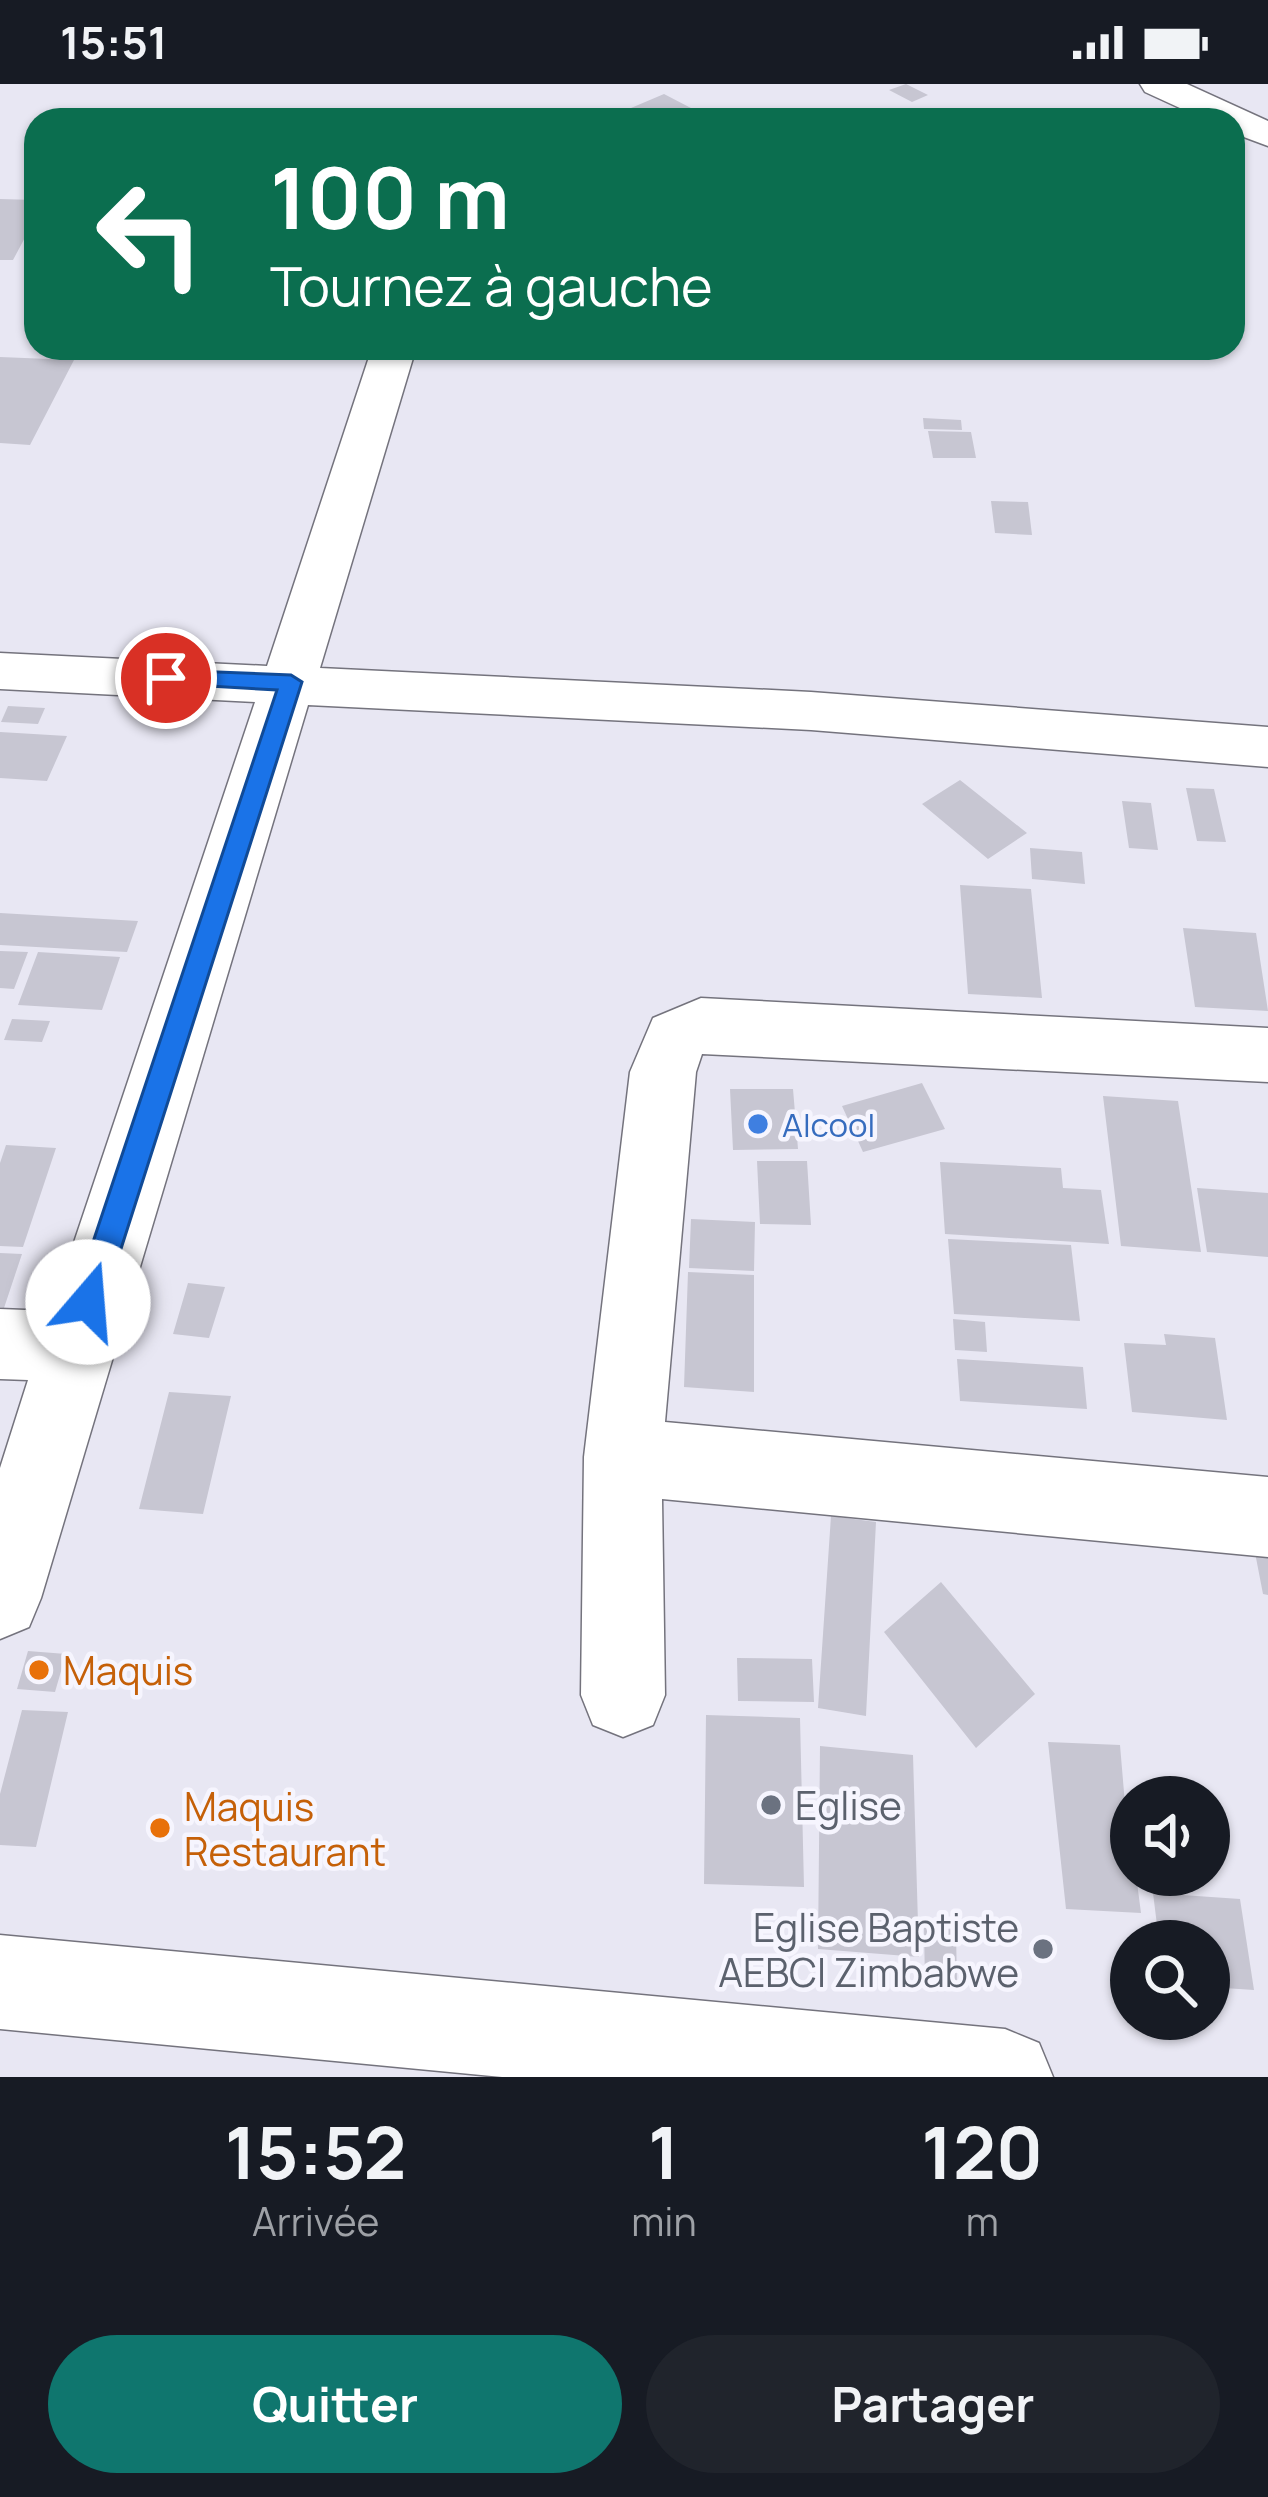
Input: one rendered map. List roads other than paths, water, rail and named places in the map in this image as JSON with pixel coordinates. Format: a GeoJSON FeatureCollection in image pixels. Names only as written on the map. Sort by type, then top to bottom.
{"type":"FeatureCollection","features":[{"type":"Feature","properties":{"kind":"street"},"geometry":{"type":"LineString","coordinates":[[1159,84],[1210,108]]}},
{"type":"Feature","properties":{"kind":"street"},"geometry":{"type":"LineString","coordinates":[[0,1598],[74,1347],[291,682],[390,360]]}},
{"type":"Feature","properties":{"kind":"street"},"geometry":{"type":"LineString","coordinates":[[0,671],[811,711],[1268,747]]}},
{"type":"Feature","properties":{"kind":"street"},"geometry":{"type":"LineString","coordinates":[[623,1695],[622,1457],[663,1072],[676,1037],[701,1025],[1268,1055]]}},
{"type":"Feature","properties":{"kind":"street"},"geometry":{"type":"LineString","coordinates":[[0,1344],[74,1347]]}},
{"type":"Feature","properties":{"kind":"street"},"geometry":{"type":"LineString","coordinates":[[622,1457],[1268,1517]]}},
{"type":"Feature","properties":{"kind":"street"},"geometry":{"type":"LineString","coordinates":[[0,1982],[1005,2077]]}},
{"type":"Feature","properties":{"kind":"place","name":"Alcool"},"geometry":{"type":"Point","coordinates":[758,1124]}},
{"type":"Feature","properties":{"kind":"place","name":"Maquis"},"geometry":{"type":"Point","coordinates":[39,1670]}},
{"type":"Feature","properties":{"kind":"place","name":"Eglise"},"geometry":{"type":"Point","coordinates":[771,1805]}},
{"type":"Feature","properties":{"kind":"place","name":"Maquis Restaurant"},"geometry":{"type":"Point","coordinates":[160,1828]}},
{"type":"Feature","properties":{"kind":"place","name":"Eglise Baptiste AEBCI Zimbabwe"},"geometry":{"type":"Point","coordinates":[1043,1949]}}]}
